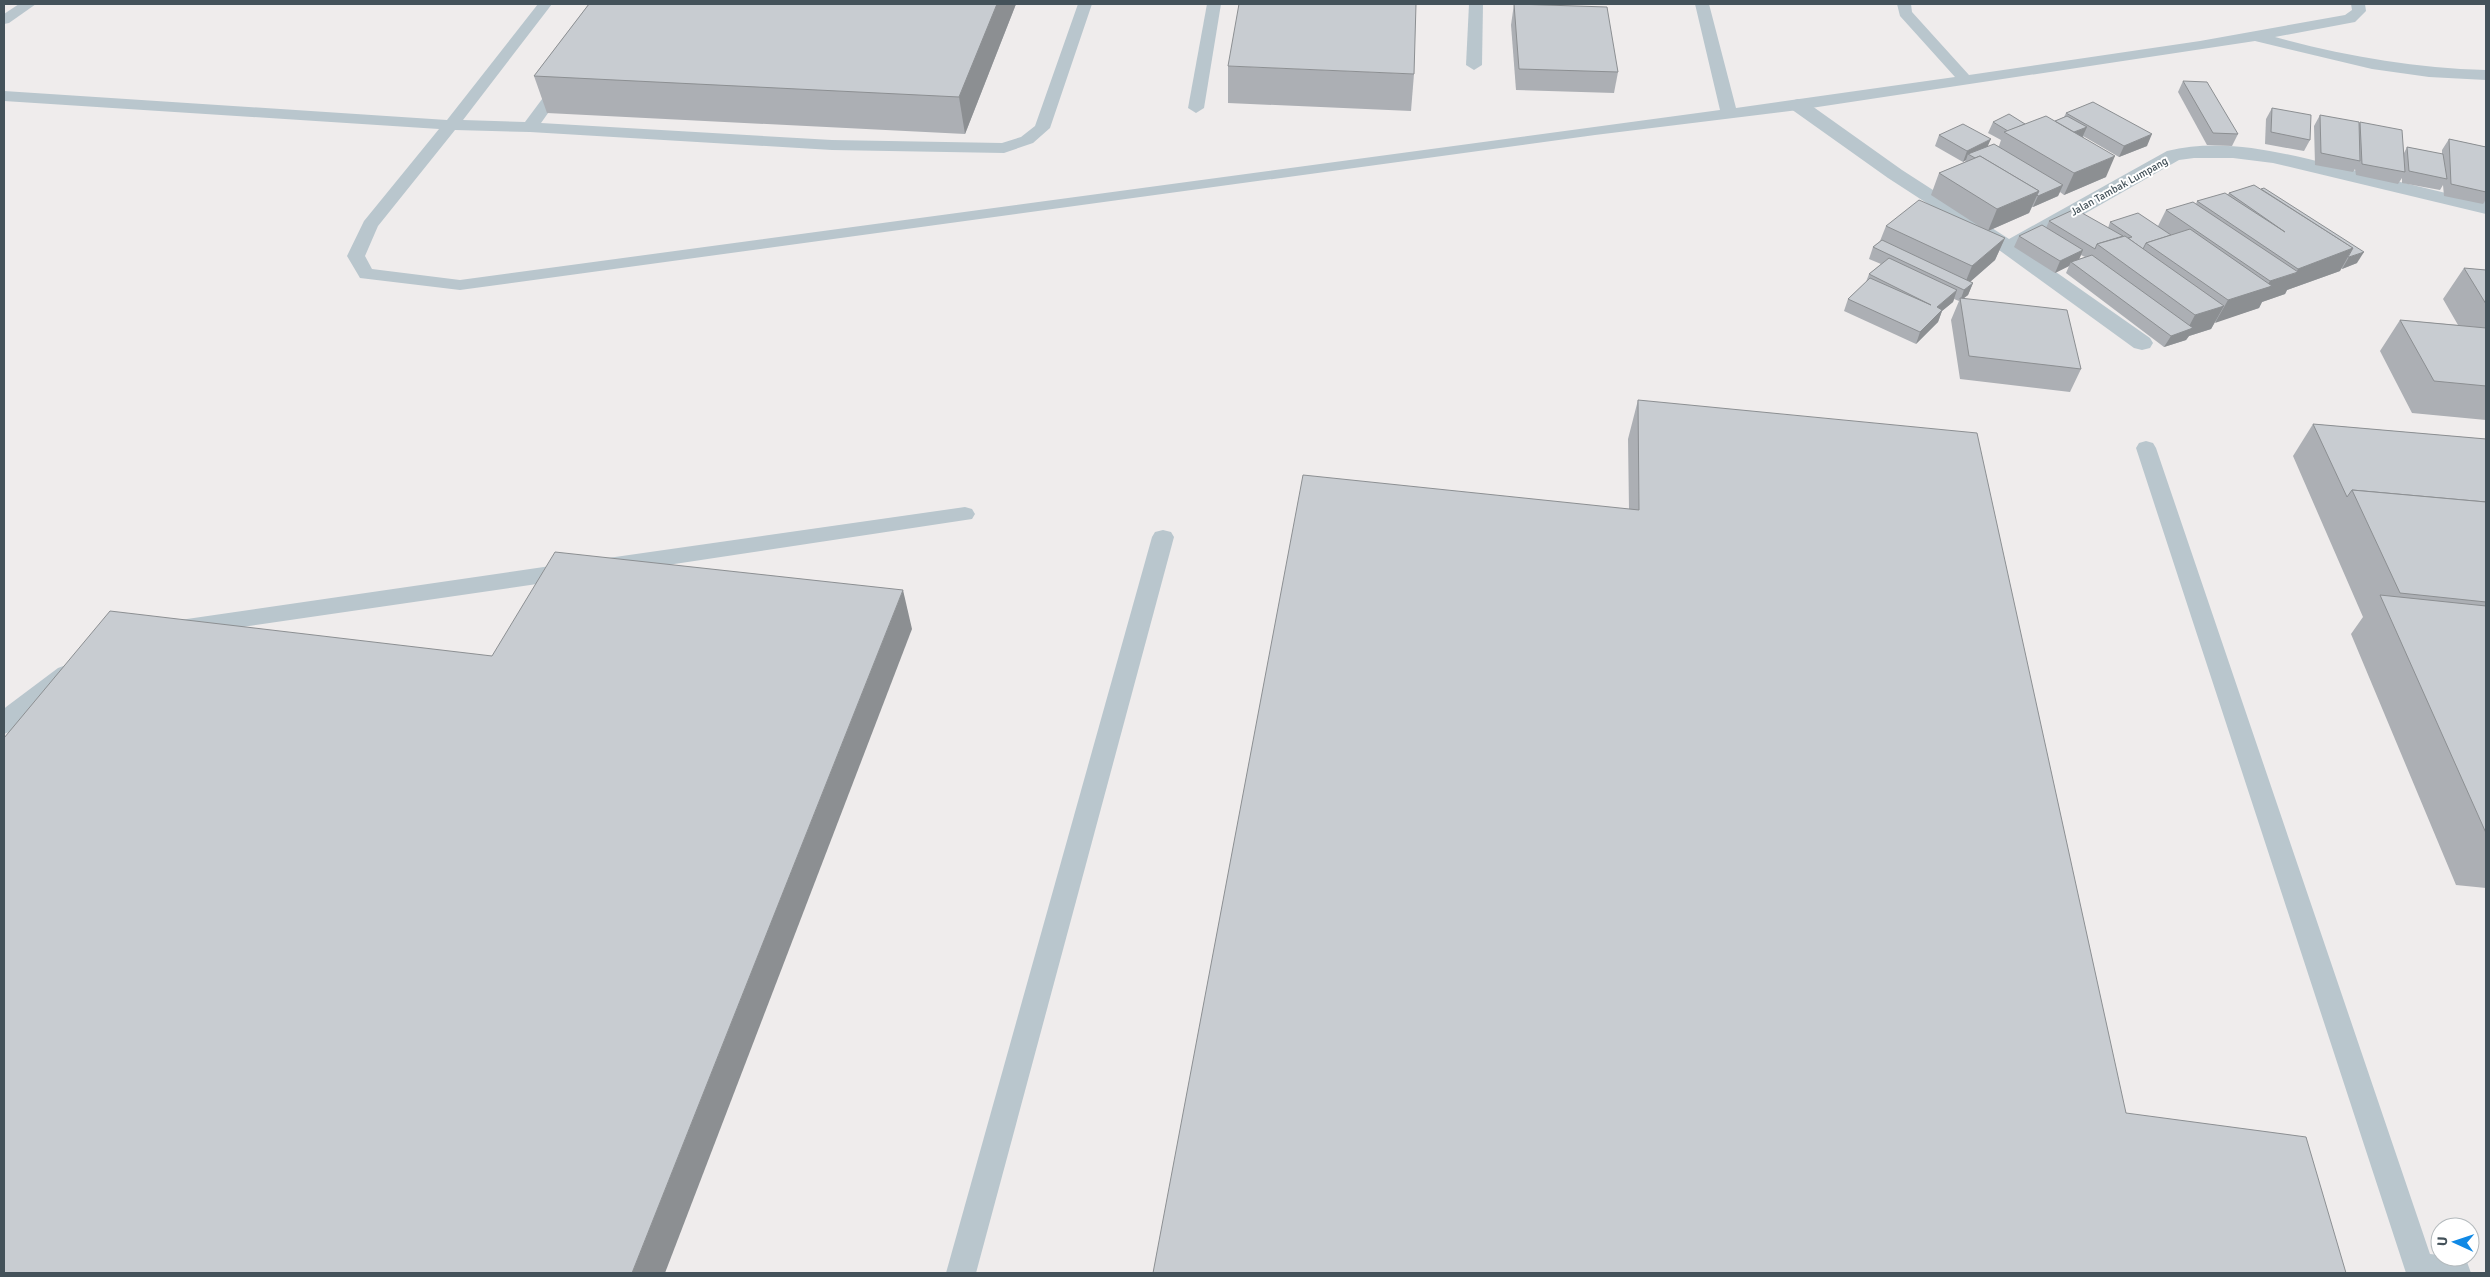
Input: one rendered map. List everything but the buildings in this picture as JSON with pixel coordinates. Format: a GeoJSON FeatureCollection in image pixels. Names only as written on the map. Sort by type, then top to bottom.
{"type":"FeatureCollection","features":[{"type":"Feature","properties":{"kind":"street"},"geometry":{"type":"LineString","coordinates":[[1798,105],[1895,174],[2008,248],[2142,342]]}},
{"type":"Feature","properties":{"kind":"street","name":"Jalan Tambak Lumpang"},"geometry":{"type":"LineString","coordinates":[[2008,248],[2174,155],[2195,151],[2251,154],[2286,160],[2486,208]]}},
{"type":"Feature","properties":{"kind":"lane"},"geometry":{"type":"LineString","coordinates":[[4,20],[29,4]]}},
{"type":"Feature","properties":{"kind":"lane"},"geometry":{"type":"LineString","coordinates":[[545,4],[370,225],[356,256],[366,274],[460,285],[1798,105],[2255,37],[2350,19],[2359,11],[2358,4]]}},
{"type":"Feature","properties":{"kind":"lane"},"geometry":{"type":"LineString","coordinates":[[4,96],[451,125],[832,145],[1004,148],[1027,140],[1042,128],[1085,4]]}},
{"type":"Feature","properties":{"kind":"lane"},"geometry":{"type":"LineString","coordinates":[[1196,108],[1214,4]]}},
{"type":"Feature","properties":{"kind":"lane"},"geometry":{"type":"LineString","coordinates":[[1474,65],[1476,4]]}},
{"type":"Feature","properties":{"kind":"lane"},"geometry":{"type":"LineString","coordinates":[[1702,4],[1729,113]]}},
{"type":"Feature","properties":{"kind":"lane"},"geometry":{"type":"LineString","coordinates":[[1904,4],[1905,12],[1965,80]]}},
{"type":"Feature","properties":{"kind":"lane"},"geometry":{"type":"LineString","coordinates":[[2255,37],[2331,58],[2403,69],[2486,75]]}},
{"type":"Feature","properties":{"kind":"lane"},"geometry":{"type":"LineString","coordinates":[[530,128],[574,66]]}},
{"type":"Feature","properties":{"kind":"lane"},"geometry":{"type":"LineString","coordinates":[[2146,448],[2420,1270],[2456,1273]]}},
{"type":"Feature","properties":{"kind":"lane"},"geometry":{"type":"LineString","coordinates":[[162,632],[964,514]]}},
{"type":"Feature","properties":{"kind":"lane"},"geometry":{"type":"LineString","coordinates":[[961,1273],[1163,537]]}},
{"type":"Feature","properties":{"kind":"lane"},"geometry":{"type":"LineString","coordinates":[[4,725],[14,713],[80,663]]}}]}
